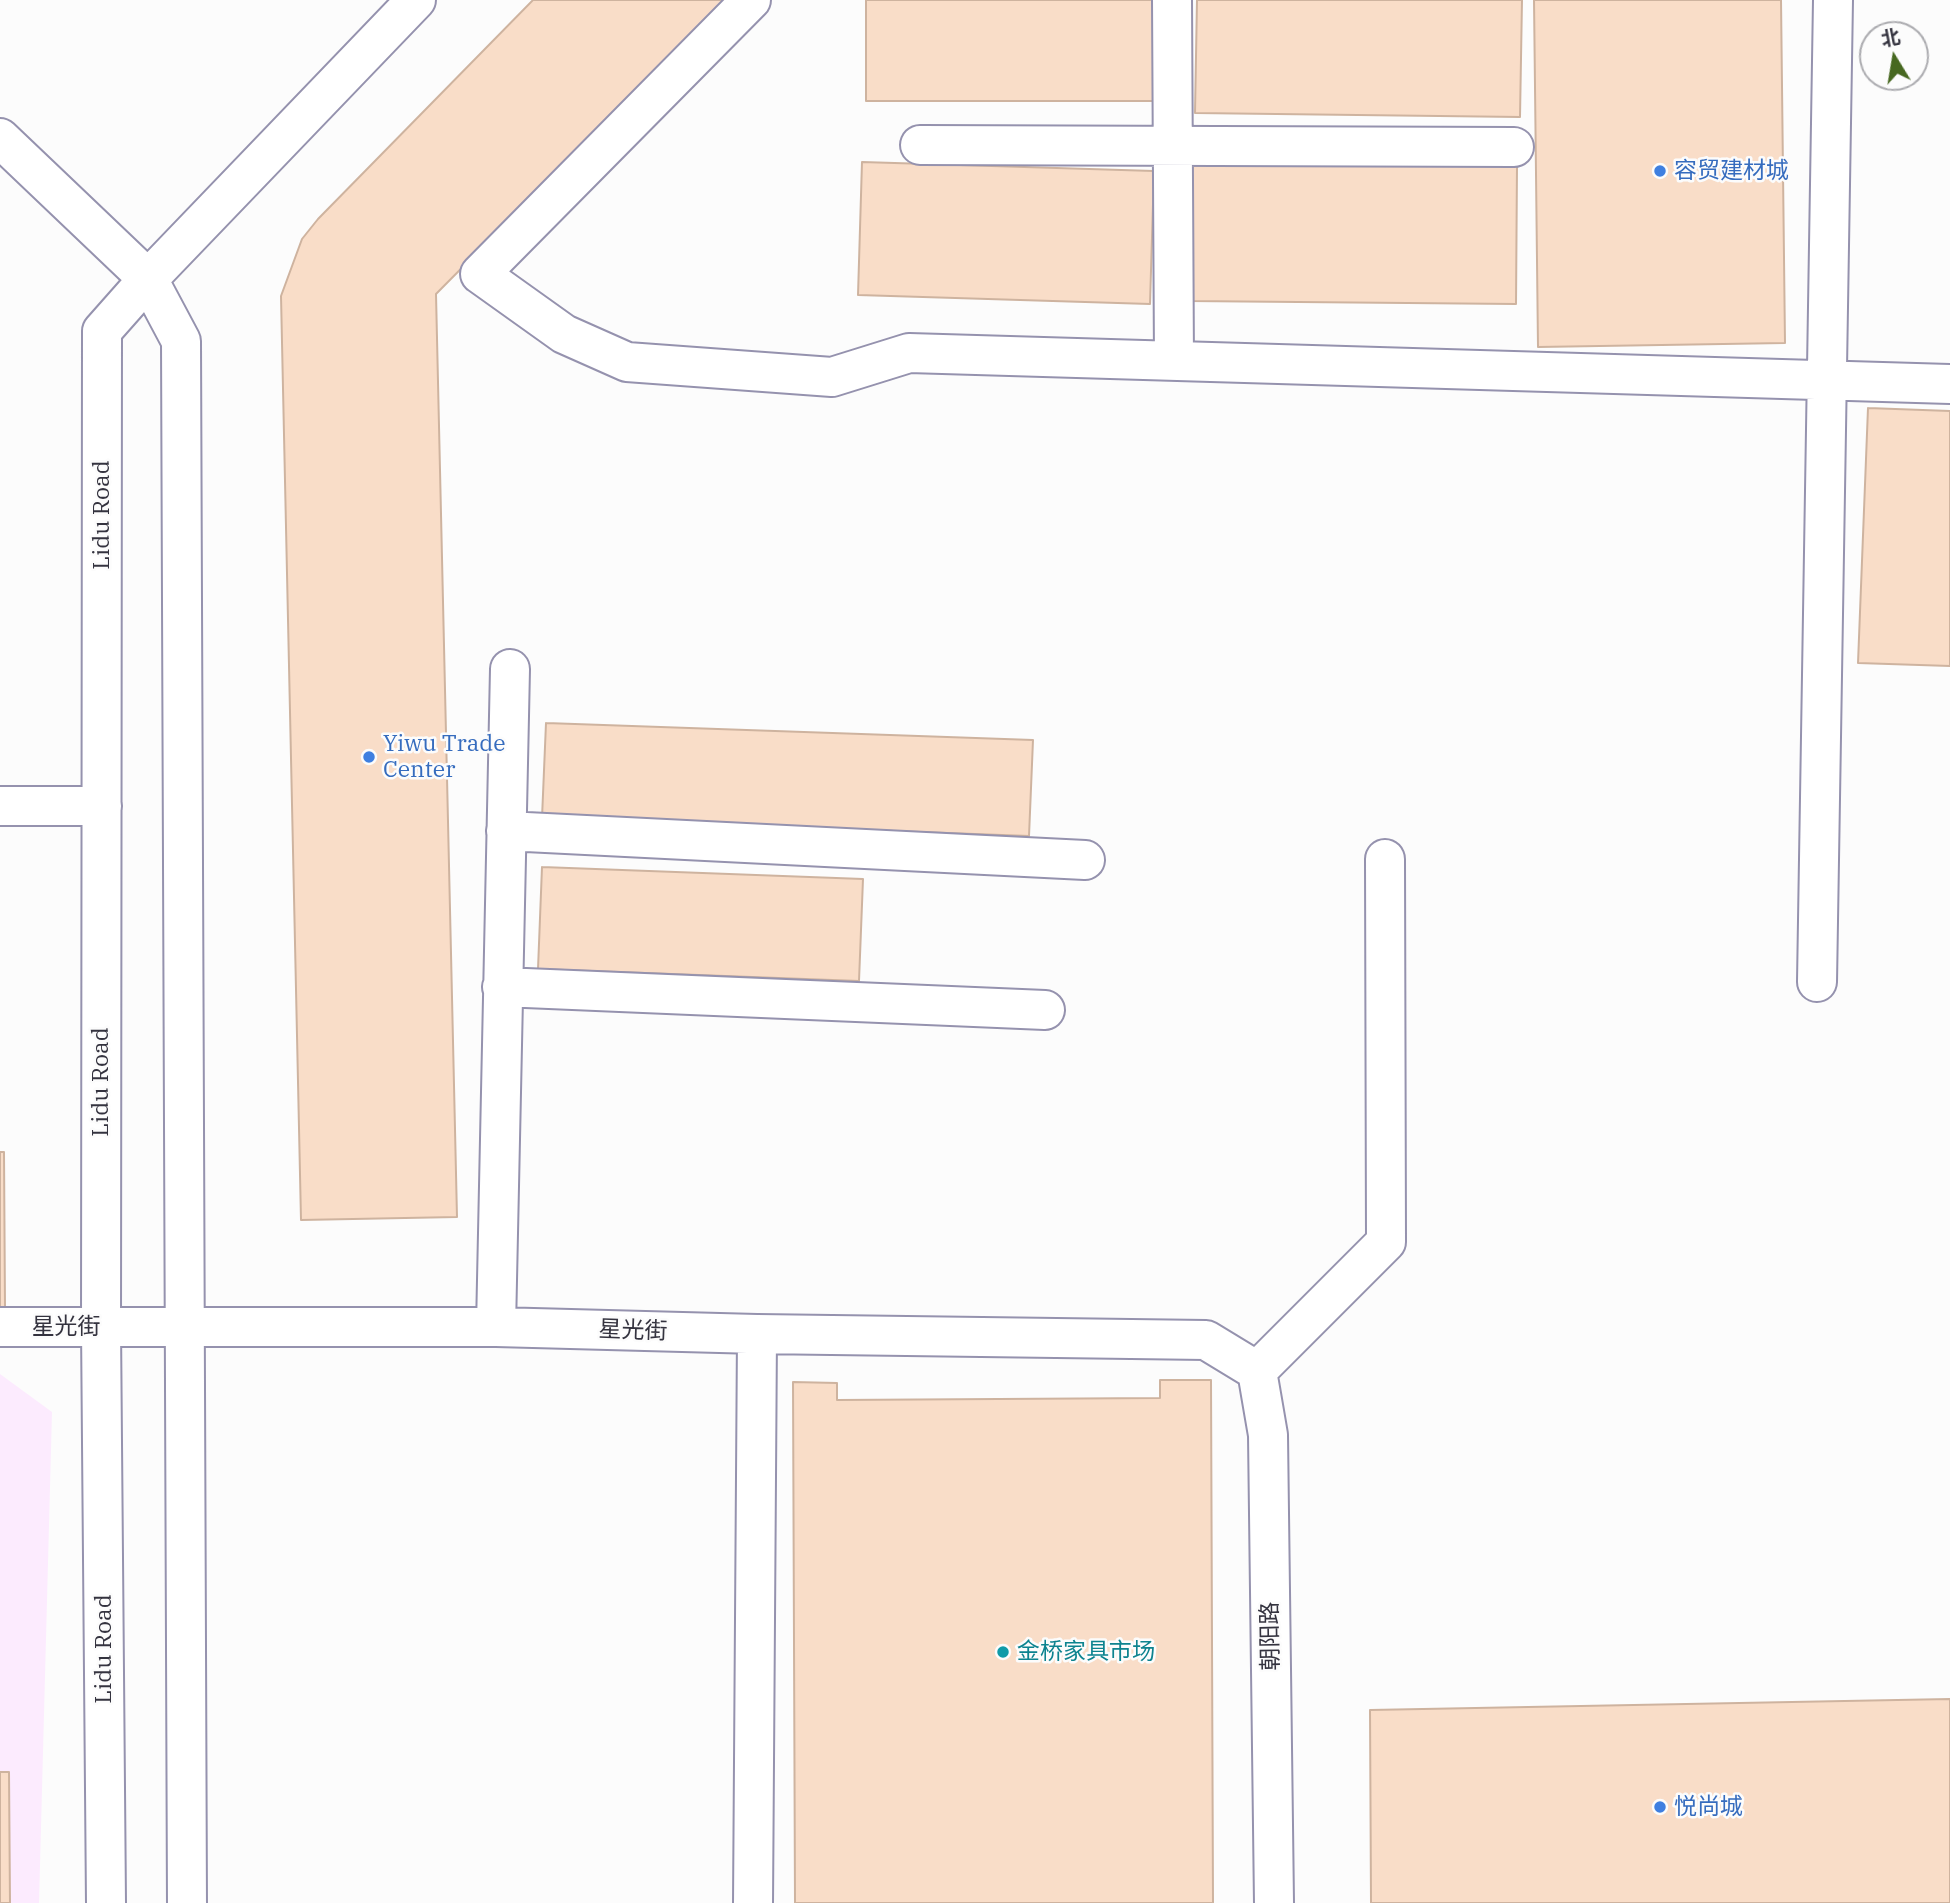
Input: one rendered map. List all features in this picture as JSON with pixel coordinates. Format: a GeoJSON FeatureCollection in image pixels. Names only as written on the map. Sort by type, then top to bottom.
{"type":"FeatureCollection","features":[{"type":"Feature","properties":{"kind":"street","name":"Lidu Road"},"geometry":{"type":"LineString","coordinates":[[106,1903],[101,1327],[102,331],[148,279],[416,0]]}},
{"type":"Feature","properties":{"kind":"street"},"geometry":{"type":"LineString","coordinates":[[751,0],[480,274],[564,334],[627,362],[832,376],[909,353],[1950,384]]}},
{"type":"Feature","properties":{"kind":"street"},"geometry":{"type":"LineString","coordinates":[[1172,0],[1174,361]]}},
{"type":"Feature","properties":{"kind":"street"},"geometry":{"type":"LineString","coordinates":[[1817,982],[1833,0]]}},
{"type":"Feature","properties":{"kind":"street"},"geometry":{"type":"LineString","coordinates":[[0,138],[148,279],[181,341],[187,1903]]}},
{"type":"Feature","properties":{"kind":"street"},"geometry":{"type":"LineString","coordinates":[[920,145],[1514,147]]}},
{"type":"Feature","properties":{"kind":"street"},"geometry":{"type":"LineString","coordinates":[[496,1327],[510,669]]}},
{"type":"Feature","properties":{"kind":"street"},"geometry":{"type":"LineString","coordinates":[[0,806],[102,806]]}},
{"type":"Feature","properties":{"kind":"street"},"geometry":{"type":"LineString","coordinates":[[506,831],[1085,860]]}},
{"type":"Feature","properties":{"kind":"street"},"geometry":{"type":"LineString","coordinates":[[1257,1371],[1386,1242],[1385,859]]}},
{"type":"Feature","properties":{"kind":"street"},"geometry":{"type":"LineString","coordinates":[[502,987],[1045,1010]]}},
{"type":"Feature","properties":{"kind":"street","name":"星光街"},"geometry":{"type":"LineString","coordinates":[[0,1327],[496,1327],[757,1334],[1206,1340],[1257,1371]]}},
{"type":"Feature","properties":{"kind":"street"},"geometry":{"type":"LineString","coordinates":[[753,1903],[757,1334]]}},
{"type":"Feature","properties":{"kind":"street","name":"朝阳路"},"geometry":{"type":"LineString","coordinates":[[1257,1371],[1268,1435],[1274,1903]]}},
{"type":"Feature","properties":{"kind":"shaded area"},"geometry":{"type":"Polygon","coordinates":[[[0,1374],[52,1412],[39,1903],[0,1903],[0,1374]]]}},
{"type":"Feature","properties":{"kind":"building","name":"Yiwu Trade Center"},"geometry":{"type":"Polygon","coordinates":[[[533,0],[727,0],[436,294],[457,1217],[301,1220],[281,296],[302,239],[318,219],[533,0]]]}},
{"type":"Feature","properties":{"kind":"building"},"geometry":{"type":"Polygon","coordinates":[[[866,0],[1157,0],[1157,101],[866,101],[866,0]]]}},
{"type":"Feature","properties":{"kind":"building"},"geometry":{"type":"Polygon","coordinates":[[[1197,0],[1522,0],[1520,117],[1195,113],[1197,0]]]}},
{"type":"Feature","properties":{"kind":"building","name":"容贸建材城"},"geometry":{"type":"Polygon","coordinates":[[[1534,0],[1781,0],[1785,343],[1538,347],[1534,0]]]}},
{"type":"Feature","properties":{"kind":"building"},"geometry":{"type":"Polygon","coordinates":[[[862,162],[1154,171],[1150,304],[858,295],[862,162]]]}},
{"type":"Feature","properties":{"kind":"building"},"geometry":{"type":"Polygon","coordinates":[[[1191,163],[1517,166],[1516,304],[1189,301],[1191,163]]]}},
{"type":"Feature","properties":{"kind":"building"},"geometry":{"type":"Polygon","coordinates":[[[1868,408],[1950,411],[1950,666],[1858,663],[1868,408]]]}},
{"type":"Feature","properties":{"kind":"building"},"geometry":{"type":"Polygon","coordinates":[[[546,723],[1033,740],[1029,836],[542,818],[546,723]]]}},
{"type":"Feature","properties":{"kind":"building"},"geometry":{"type":"Polygon","coordinates":[[[542,867],[863,879],[859,981],[538,969],[542,867]]]}},
{"type":"Feature","properties":{"kind":"building"},"geometry":{"type":"Polygon","coordinates":[[[0,1152],[4,1152],[5,1308],[0,1308],[0,1152]]]}},
{"type":"Feature","properties":{"kind":"building","name":"金桥家具市场"},"geometry":{"type":"Polygon","coordinates":[[[1160,1380],[1211,1380],[1213,1903],[795,1903],[793,1382],[837,1383],[837,1400],[1160,1398],[1160,1380]]]}},
{"type":"Feature","properties":{"kind":"building","name":"悦尚城"},"geometry":{"type":"Polygon","coordinates":[[[1950,1699],[1950,1903],[1371,1903],[1370,1710],[1950,1699]]]}},
{"type":"Feature","properties":{"kind":"building"},"geometry":{"type":"Polygon","coordinates":[[[0,1772],[9,1772],[10,1903],[0,1903],[0,1772]]]}},
{"type":"Feature","properties":{"kind":"place","name":"容贸建材城"},"geometry":{"type":"Point","coordinates":[1660,171]}},
{"type":"Feature","properties":{"kind":"place","name":"Yiwu Trade Center"},"geometry":{"type":"Point","coordinates":[369,757]}},
{"type":"Feature","properties":{"kind":"place","name":"金桥家具市场"},"geometry":{"type":"Point","coordinates":[1003,1652]}},
{"type":"Feature","properties":{"kind":"place","name":"悦尚城"},"geometry":{"type":"Point","coordinates":[1660,1807]}}]}
